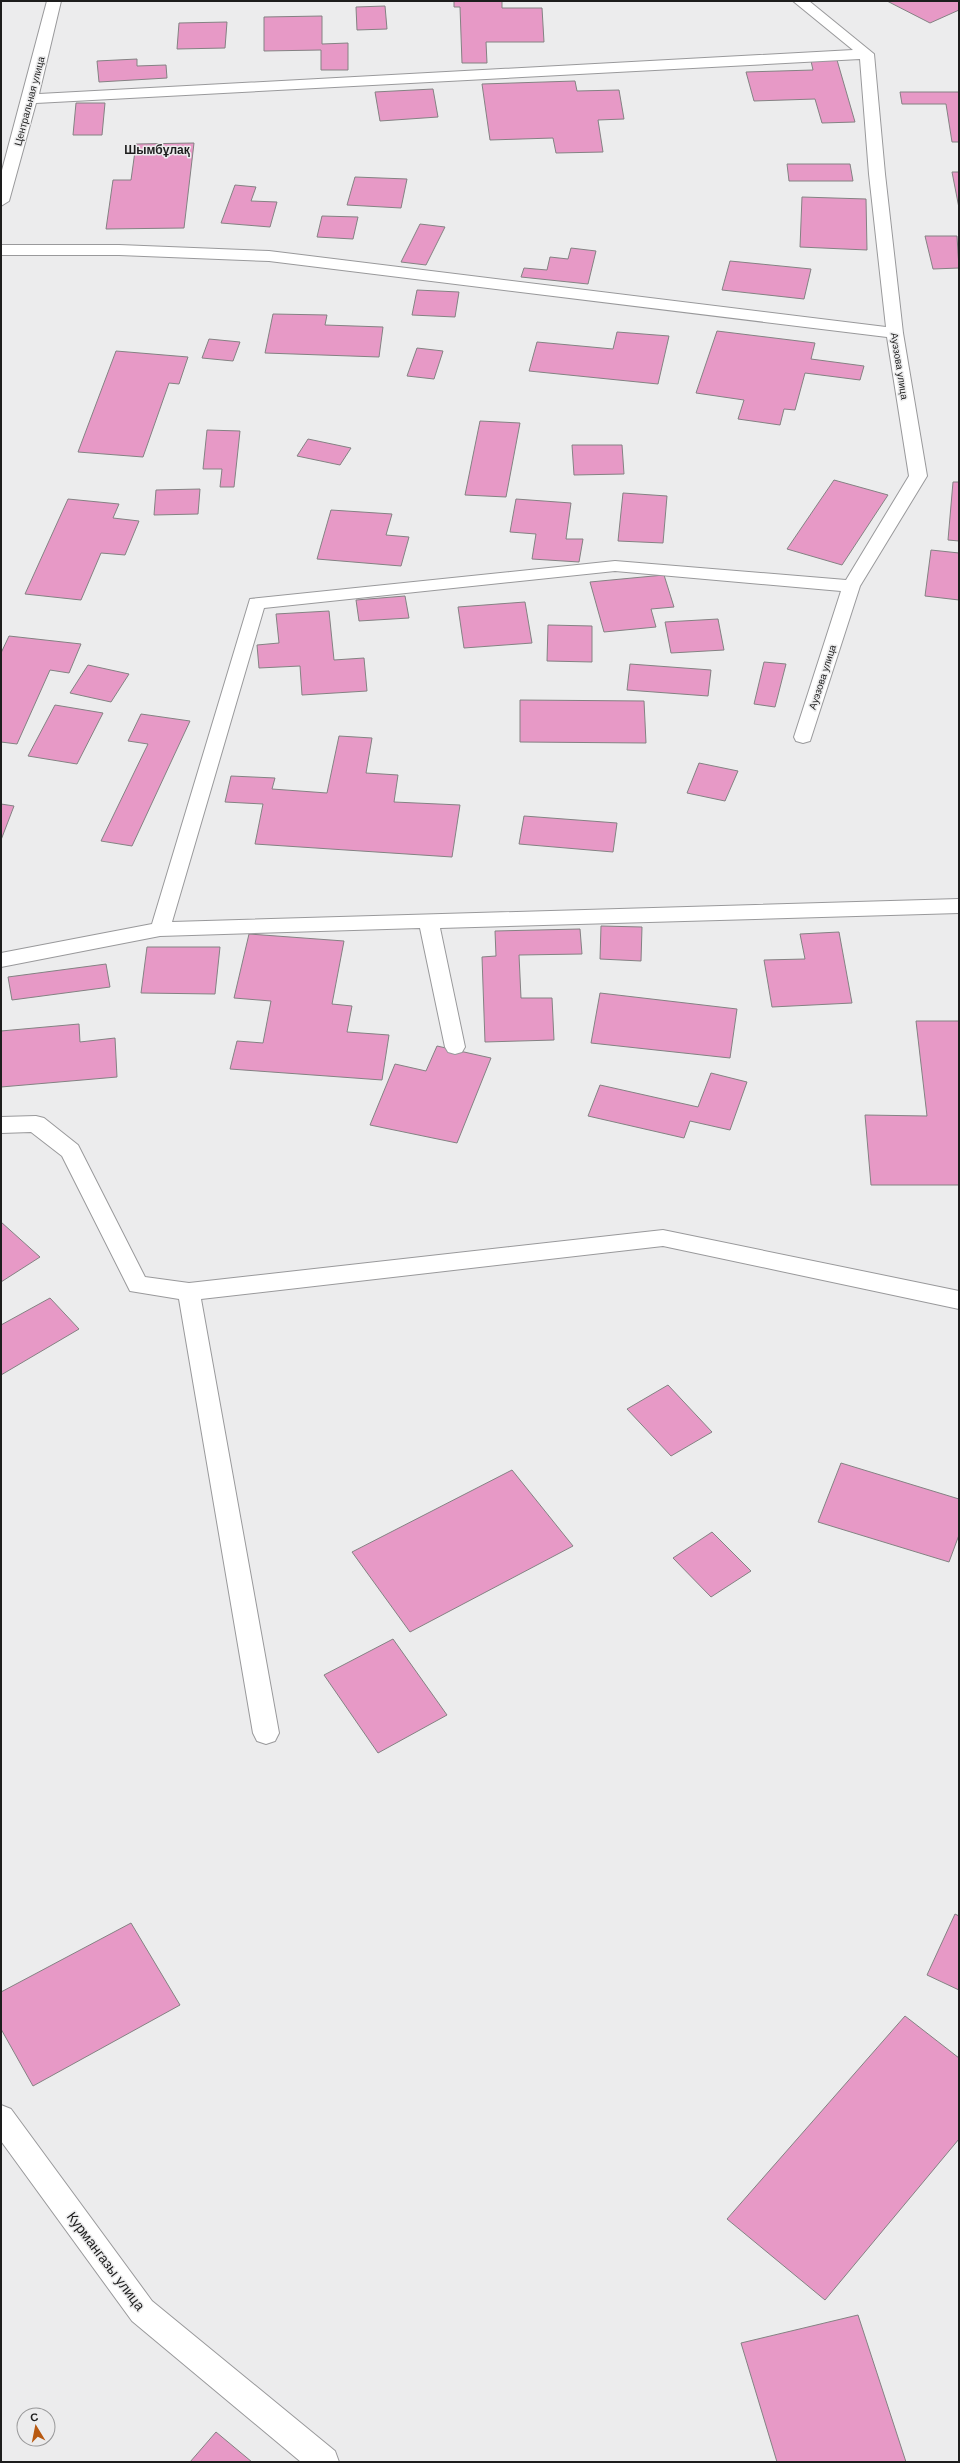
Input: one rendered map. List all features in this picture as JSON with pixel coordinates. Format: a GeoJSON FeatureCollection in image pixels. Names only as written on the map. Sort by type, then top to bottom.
{"type":"FeatureCollection","features":[{"type":"Feature","properties":{"kind":"street","name":"Центральная улица"},"geometry":{"type":"LineString","coordinates":[[1,201],[30,99],[54,1]]}},
{"type":"Feature","properties":{"kind":"street"},"geometry":{"type":"LineString","coordinates":[[800,1],[867,54]]}},
{"type":"Feature","properties":{"kind":"street"},"geometry":{"type":"LineString","coordinates":[[30,99],[867,54]]}},
{"type":"Feature","properties":{"kind":"street","name":"Ауэзова улица"},"geometry":{"type":"LineString","coordinates":[[803,737],[851,586],[918,476],[895,333],[877,174],[867,54]]}},
{"type":"Feature","properties":{"kind":"street"},"geometry":{"type":"LineString","coordinates":[[1,250],[119,250],[269,256],[895,333]]}},
{"type":"Feature","properties":{"kind":"street"},"geometry":{"type":"LineString","coordinates":[[160,929],[256,604],[615,566],[851,586]]}},
{"type":"Feature","properties":{"kind":"street"},"geometry":{"type":"LineString","coordinates":[[1,960],[160,929],[959,906]]}},
{"type":"Feature","properties":{"kind":"street"},"geometry":{"type":"LineString","coordinates":[[429,921],[455,1047]]}},
{"type":"Feature","properties":{"kind":"street"},"geometry":{"type":"LineString","coordinates":[[1,1125],[36,1124],[70,1151],[138,1285],[189,1292],[663,1238],[959,1300]]}},
{"type":"Feature","properties":{"kind":"street"},"geometry":{"type":"LineString","coordinates":[[189,1292],[266,1733]]}},
{"type":"Feature","properties":{"kind":"street","name":"Курмангазы улица"},"geometry":{"type":"LineString","coordinates":[[1,2118],[142,2311],[324,2462]]}},
{"type":"Feature","properties":{"kind":"building"},"geometry":{"type":"Polygon","coordinates":[[[454,1],[502,1],[502,8],[542,8],[544,42],[486,42],[487,63],[462,63],[460,7],[454,7],[454,1]]]}},
{"type":"Feature","properties":{"kind":"building"},"geometry":{"type":"Polygon","coordinates":[[[887,1],[959,1],[959,10],[930,23],[887,1]]]}},
{"type":"Feature","properties":{"kind":"building"},"geometry":{"type":"Polygon","coordinates":[[[385,6],[387,29],[357,30],[356,7],[385,6]]]}},
{"type":"Feature","properties":{"kind":"building"},"geometry":{"type":"Polygon","coordinates":[[[322,16],[322,44],[348,43],[348,70],[321,70],[321,50],[264,51],[264,17],[322,16]]]}},
{"type":"Feature","properties":{"kind":"building"},"geometry":{"type":"Polygon","coordinates":[[[227,22],[225,48],[177,49],[179,23],[227,22]]]}},
{"type":"Feature","properties":{"kind":"building"},"geometry":{"type":"Polygon","coordinates":[[[137,59],[137,66],[166,65],[167,78],[99,82],[97,61],[137,59]]]}},
{"type":"Feature","properties":{"kind":"building"},"geometry":{"type":"Polygon","coordinates":[[[837,60],[855,122],[822,123],[815,99],[754,101],[746,72],[813,70],[811,61],[837,60]]]}},
{"type":"Feature","properties":{"kind":"building"},"geometry":{"type":"Polygon","coordinates":[[[575,81],[577,91],[619,90],[624,119],[598,120],[603,152],[556,153],[553,138],[490,140],[482,84],[575,81]]]}},
{"type":"Feature","properties":{"kind":"building"},"geometry":{"type":"Polygon","coordinates":[[[433,89],[438,117],[380,121],[375,92],[433,89]]]}},
{"type":"Feature","properties":{"kind":"building"},"geometry":{"type":"Polygon","coordinates":[[[900,92],[959,92],[959,142],[952,142],[946,104],[902,104],[900,92]]]}},
{"type":"Feature","properties":{"kind":"building"},"geometry":{"type":"Polygon","coordinates":[[[76,103],[105,103],[102,135],[73,135],[76,103]]]}},
{"type":"Feature","properties":{"kind":"building"},"geometry":{"type":"Polygon","coordinates":[[[194,143],[184,228],[106,229],[113,180],[131,180],[136,144],[194,143]]]}},
{"type":"Feature","properties":{"kind":"building"},"geometry":{"type":"Polygon","coordinates":[[[787,164],[850,164],[853,181],[789,181],[787,164]]]}},
{"type":"Feature","properties":{"kind":"building"},"geometry":{"type":"Polygon","coordinates":[[[952,172],[959,172],[959,208],[952,172]]]}},
{"type":"Feature","properties":{"kind":"building"},"geometry":{"type":"Polygon","coordinates":[[[355,177],[407,179],[401,208],[347,205],[355,177]]]}},
{"type":"Feature","properties":{"kind":"building"},"geometry":{"type":"Polygon","coordinates":[[[235,185],[256,187],[251,201],[277,202],[270,227],[221,223],[235,185]]]}},
{"type":"Feature","properties":{"kind":"building"},"geometry":{"type":"Polygon","coordinates":[[[802,197],[866,199],[867,250],[800,247],[802,197]]]}},
{"type":"Feature","properties":{"kind":"building"},"geometry":{"type":"Polygon","coordinates":[[[322,216],[358,217],[353,239],[317,237],[322,216]]]}},
{"type":"Feature","properties":{"kind":"building"},"geometry":{"type":"Polygon","coordinates":[[[420,224],[445,227],[426,265],[401,262],[420,224]]]}},
{"type":"Feature","properties":{"kind":"building"},"geometry":{"type":"Polygon","coordinates":[[[925,236],[957,236],[959,268],[933,269],[925,236]]]}},
{"type":"Feature","properties":{"kind":"building"},"geometry":{"type":"Polygon","coordinates":[[[571,248],[596,251],[588,284],[521,277],[524,268],[547,270],[550,257],[568,259],[571,248]]]}},
{"type":"Feature","properties":{"kind":"building"},"geometry":{"type":"Polygon","coordinates":[[[730,261],[811,269],[804,299],[722,290],[730,261]]]}},
{"type":"Feature","properties":{"kind":"building"},"geometry":{"type":"Polygon","coordinates":[[[417,290],[459,292],[455,317],[412,315],[417,290]]]}},
{"type":"Feature","properties":{"kind":"building"},"geometry":{"type":"Polygon","coordinates":[[[273,314],[327,315],[325,325],[383,327],[379,357],[265,353],[273,314]]]}},
{"type":"Feature","properties":{"kind":"building"},"geometry":{"type":"Polygon","coordinates":[[[717,331],[815,343],[811,359],[864,366],[860,380],[805,373],[795,410],[784,409],[780,425],[738,419],[744,400],[696,393],[717,331]]]}},
{"type":"Feature","properties":{"kind":"building"},"geometry":{"type":"Polygon","coordinates":[[[617,332],[669,336],[658,384],[529,371],[537,342],[613,349],[617,332]]]}},
{"type":"Feature","properties":{"kind":"building"},"geometry":{"type":"Polygon","coordinates":[[[209,339],[240,342],[233,361],[202,358],[209,339]]]}},
{"type":"Feature","properties":{"kind":"building"},"geometry":{"type":"Polygon","coordinates":[[[417,348],[443,351],[434,379],[407,376],[417,348]]]}},
{"type":"Feature","properties":{"kind":"building"},"geometry":{"type":"Polygon","coordinates":[[[116,351],[188,357],[179,384],[169,383],[143,457],[78,452],[116,351]]]}},
{"type":"Feature","properties":{"kind":"building"},"geometry":{"type":"Polygon","coordinates":[[[480,421],[520,423],[506,497],[465,495],[480,421]]]}},
{"type":"Feature","properties":{"kind":"building"},"geometry":{"type":"Polygon","coordinates":[[[207,430],[240,431],[234,487],[220,487],[222,469],[203,469],[207,430]]]}},
{"type":"Feature","properties":{"kind":"building"},"geometry":{"type":"Polygon","coordinates":[[[308,439],[351,448],[340,465],[297,456],[308,439]]]}},
{"type":"Feature","properties":{"kind":"building"},"geometry":{"type":"Polygon","coordinates":[[[572,445],[622,445],[624,474],[574,475],[572,445]]]}},
{"type":"Feature","properties":{"kind":"building"},"geometry":{"type":"Polygon","coordinates":[[[834,480],[888,495],[842,565],[787,549],[834,480]]]}},
{"type":"Feature","properties":{"kind":"building"},"geometry":{"type":"Polygon","coordinates":[[[953,482],[959,482],[959,541],[948,540],[953,482]]]}},
{"type":"Feature","properties":{"kind":"building"},"geometry":{"type":"Polygon","coordinates":[[[200,489],[198,514],[154,515],[156,490],[200,489]]]}},
{"type":"Feature","properties":{"kind":"building"},"geometry":{"type":"Polygon","coordinates":[[[623,493],[667,496],[663,543],[618,541],[623,493]]]}},
{"type":"Feature","properties":{"kind":"building"},"geometry":{"type":"Polygon","coordinates":[[[68,499],[119,504],[113,518],[139,521],[125,555],[101,553],[81,600],[25,594],[68,499]]]}},
{"type":"Feature","properties":{"kind":"building"},"geometry":{"type":"Polygon","coordinates":[[[516,499],[571,503],[566,539],[583,539],[579,562],[532,559],[536,534],[510,532],[516,499]]]}},
{"type":"Feature","properties":{"kind":"building"},"geometry":{"type":"Polygon","coordinates":[[[331,510],[392,514],[386,535],[409,537],[401,566],[317,559],[331,510]]]}},
{"type":"Feature","properties":{"kind":"building"},"geometry":{"type":"Polygon","coordinates":[[[931,550],[959,553],[959,600],[925,596],[931,550]]]}},
{"type":"Feature","properties":{"kind":"building"},"geometry":{"type":"Polygon","coordinates":[[[664,575],[674,607],[651,609],[656,627],[604,632],[590,582],[664,575]]]}},
{"type":"Feature","properties":{"kind":"building"},"geometry":{"type":"Polygon","coordinates":[[[405,596],[409,618],[359,621],[356,600],[405,596]]]}},
{"type":"Feature","properties":{"kind":"building"},"geometry":{"type":"Polygon","coordinates":[[[525,602],[532,643],[464,648],[458,607],[525,602]]]}},
{"type":"Feature","properties":{"kind":"building"},"geometry":{"type":"Polygon","coordinates":[[[329,611],[334,660],[364,658],[367,691],[302,695],[300,666],[259,668],[257,645],[279,643],[276,614],[329,611]]]}},
{"type":"Feature","properties":{"kind":"building"},"geometry":{"type":"Polygon","coordinates":[[[718,619],[724,650],[671,653],[665,622],[718,619]]]}},
{"type":"Feature","properties":{"kind":"building"},"geometry":{"type":"Polygon","coordinates":[[[548,625],[592,626],[592,662],[547,661],[548,625]]]}},
{"type":"Feature","properties":{"kind":"building"},"geometry":{"type":"Polygon","coordinates":[[[9,636],[81,644],[69,673],[50,670],[17,744],[1,742],[1,653],[9,636]]]}},
{"type":"Feature","properties":{"kind":"building"},"geometry":{"type":"Polygon","coordinates":[[[764,662],[786,664],[775,707],[754,704],[764,662]]]}},
{"type":"Feature","properties":{"kind":"building"},"geometry":{"type":"Polygon","coordinates":[[[630,664],[711,670],[708,696],[627,690],[630,664]]]}},
{"type":"Feature","properties":{"kind":"building"},"geometry":{"type":"Polygon","coordinates":[[[88,665],[129,674],[111,702],[70,693],[88,665]]]}},
{"type":"Feature","properties":{"kind":"building"},"geometry":{"type":"Polygon","coordinates":[[[520,700],[644,701],[646,743],[520,742],[520,700]]]}},
{"type":"Feature","properties":{"kind":"building"},"geometry":{"type":"Polygon","coordinates":[[[55,705],[103,713],[77,764],[28,756],[55,705]]]}},
{"type":"Feature","properties":{"kind":"building"},"geometry":{"type":"Polygon","coordinates":[[[141,714],[190,721],[132,846],[101,841],[148,744],[128,741],[141,714]]]}},
{"type":"Feature","properties":{"kind":"building"},"geometry":{"type":"Polygon","coordinates":[[[339,736],[372,738],[366,773],[398,775],[394,802],[460,805],[452,857],[255,844],[263,804],[225,802],[231,776],[275,778],[272,789],[327,793],[339,736]]]}},
{"type":"Feature","properties":{"kind":"building"},"geometry":{"type":"Polygon","coordinates":[[[699,763],[738,771],[725,801],[687,793],[699,763]]]}},
{"type":"Feature","properties":{"kind":"building"},"geometry":{"type":"Polygon","coordinates":[[[1,804],[14,806],[1,840],[1,804]]]}},
{"type":"Feature","properties":{"kind":"building"},"geometry":{"type":"Polygon","coordinates":[[[524,816],[617,823],[613,852],[519,844],[524,816]]]}},
{"type":"Feature","properties":{"kind":"building"},"geometry":{"type":"Polygon","coordinates":[[[601,926],[642,927],[641,961],[600,959],[601,926]]]}},
{"type":"Feature","properties":{"kind":"building"},"geometry":{"type":"Polygon","coordinates":[[[580,929],[582,954],[519,955],[521,998],[552,998],[554,1040],[485,1042],[482,957],[496,956],[495,931],[580,929]]]}},
{"type":"Feature","properties":{"kind":"building"},"geometry":{"type":"Polygon","coordinates":[[[839,932],[852,1003],[772,1007],[764,960],[805,959],[800,934],[839,932]]]}},
{"type":"Feature","properties":{"kind":"building"},"geometry":{"type":"Polygon","coordinates":[[[249,934],[344,941],[332,1004],[352,1006],[347,1032],[389,1035],[382,1080],[230,1069],[237,1041],[263,1043],[271,1001],[234,998],[249,934]]]}},
{"type":"Feature","properties":{"kind":"building"},"geometry":{"type":"Polygon","coordinates":[[[147,947],[220,947],[215,994],[141,993],[147,947]]]}},
{"type":"Feature","properties":{"kind":"building"},"geometry":{"type":"Polygon","coordinates":[[[106,964],[110,987],[12,1000],[8,977],[106,964]]]}},
{"type":"Feature","properties":{"kind":"building"},"geometry":{"type":"Polygon","coordinates":[[[600,993],[737,1009],[730,1058],[591,1043],[600,993]]]}},
{"type":"Feature","properties":{"kind":"building"},"geometry":{"type":"Polygon","coordinates":[[[916,1021],[959,1021],[959,1185],[871,1185],[865,1115],[927,1116],[916,1021]]]}},
{"type":"Feature","properties":{"kind":"building"},"geometry":{"type":"Polygon","coordinates":[[[79,1024],[80,1042],[115,1038],[117,1077],[1,1087],[1,1031],[79,1024]]]}},
{"type":"Feature","properties":{"kind":"building"},"geometry":{"type":"Polygon","coordinates":[[[437,1046],[491,1058],[457,1143],[370,1125],[395,1064],[426,1071],[437,1046]]]}},
{"type":"Feature","properties":{"kind":"building"},"geometry":{"type":"Polygon","coordinates":[[[711,1073],[747,1082],[730,1130],[690,1121],[684,1138],[588,1116],[600,1085],[698,1107],[711,1073]]]}},
{"type":"Feature","properties":{"kind":"building"},"geometry":{"type":"Polygon","coordinates":[[[1,1222],[40,1257],[1,1282],[1,1222]]]}},
{"type":"Feature","properties":{"kind":"building"},"geometry":{"type":"Polygon","coordinates":[[[50,1298],[79,1329],[1,1375],[1,1325],[50,1298]]]}},
{"type":"Feature","properties":{"kind":"building"},"geometry":{"type":"Polygon","coordinates":[[[668,1385],[712,1432],[671,1456],[627,1409],[668,1385]]]}},
{"type":"Feature","properties":{"kind":"building"},"geometry":{"type":"Polygon","coordinates":[[[841,1463],[959,1499],[959,1535],[949,1562],[818,1522],[841,1463]]]}},
{"type":"Feature","properties":{"kind":"building"},"geometry":{"type":"Polygon","coordinates":[[[512,1470],[573,1546],[410,1632],[352,1552],[512,1470]]]}},
{"type":"Feature","properties":{"kind":"building"},"geometry":{"type":"Polygon","coordinates":[[[712,1532],[751,1571],[711,1597],[673,1558],[712,1532]]]}},
{"type":"Feature","properties":{"kind":"building"},"geometry":{"type":"Polygon","coordinates":[[[393,1639],[447,1715],[378,1753],[324,1675],[393,1639]]]}},
{"type":"Feature","properties":{"kind":"building"},"geometry":{"type":"Polygon","coordinates":[[[955,1914],[959,1916],[959,1990],[927,1975],[955,1914]]]}},
{"type":"Feature","properties":{"kind":"building"},"geometry":{"type":"Polygon","coordinates":[[[131,1923],[180,2005],[33,2086],[1,2029],[1,1992],[131,1923]]]}},
{"type":"Feature","properties":{"kind":"building"},"geometry":{"type":"Polygon","coordinates":[[[905,2016],[959,2058],[959,2139],[825,2300],[727,2219],[905,2016]]]}},
{"type":"Feature","properties":{"kind":"building"},"geometry":{"type":"Polygon","coordinates":[[[858,2315],[906,2462],[777,2462],[741,2343],[858,2315]]]}},
{"type":"Feature","properties":{"kind":"building"},"geometry":{"type":"Polygon","coordinates":[[[216,2432],[252,2462],[190,2462],[216,2432]]]}},
{"type":"Feature","properties":{"kind":"district","name":"Шымбұлақ"},"geometry":{"type":"Point","coordinates":[157,150]}}]}
